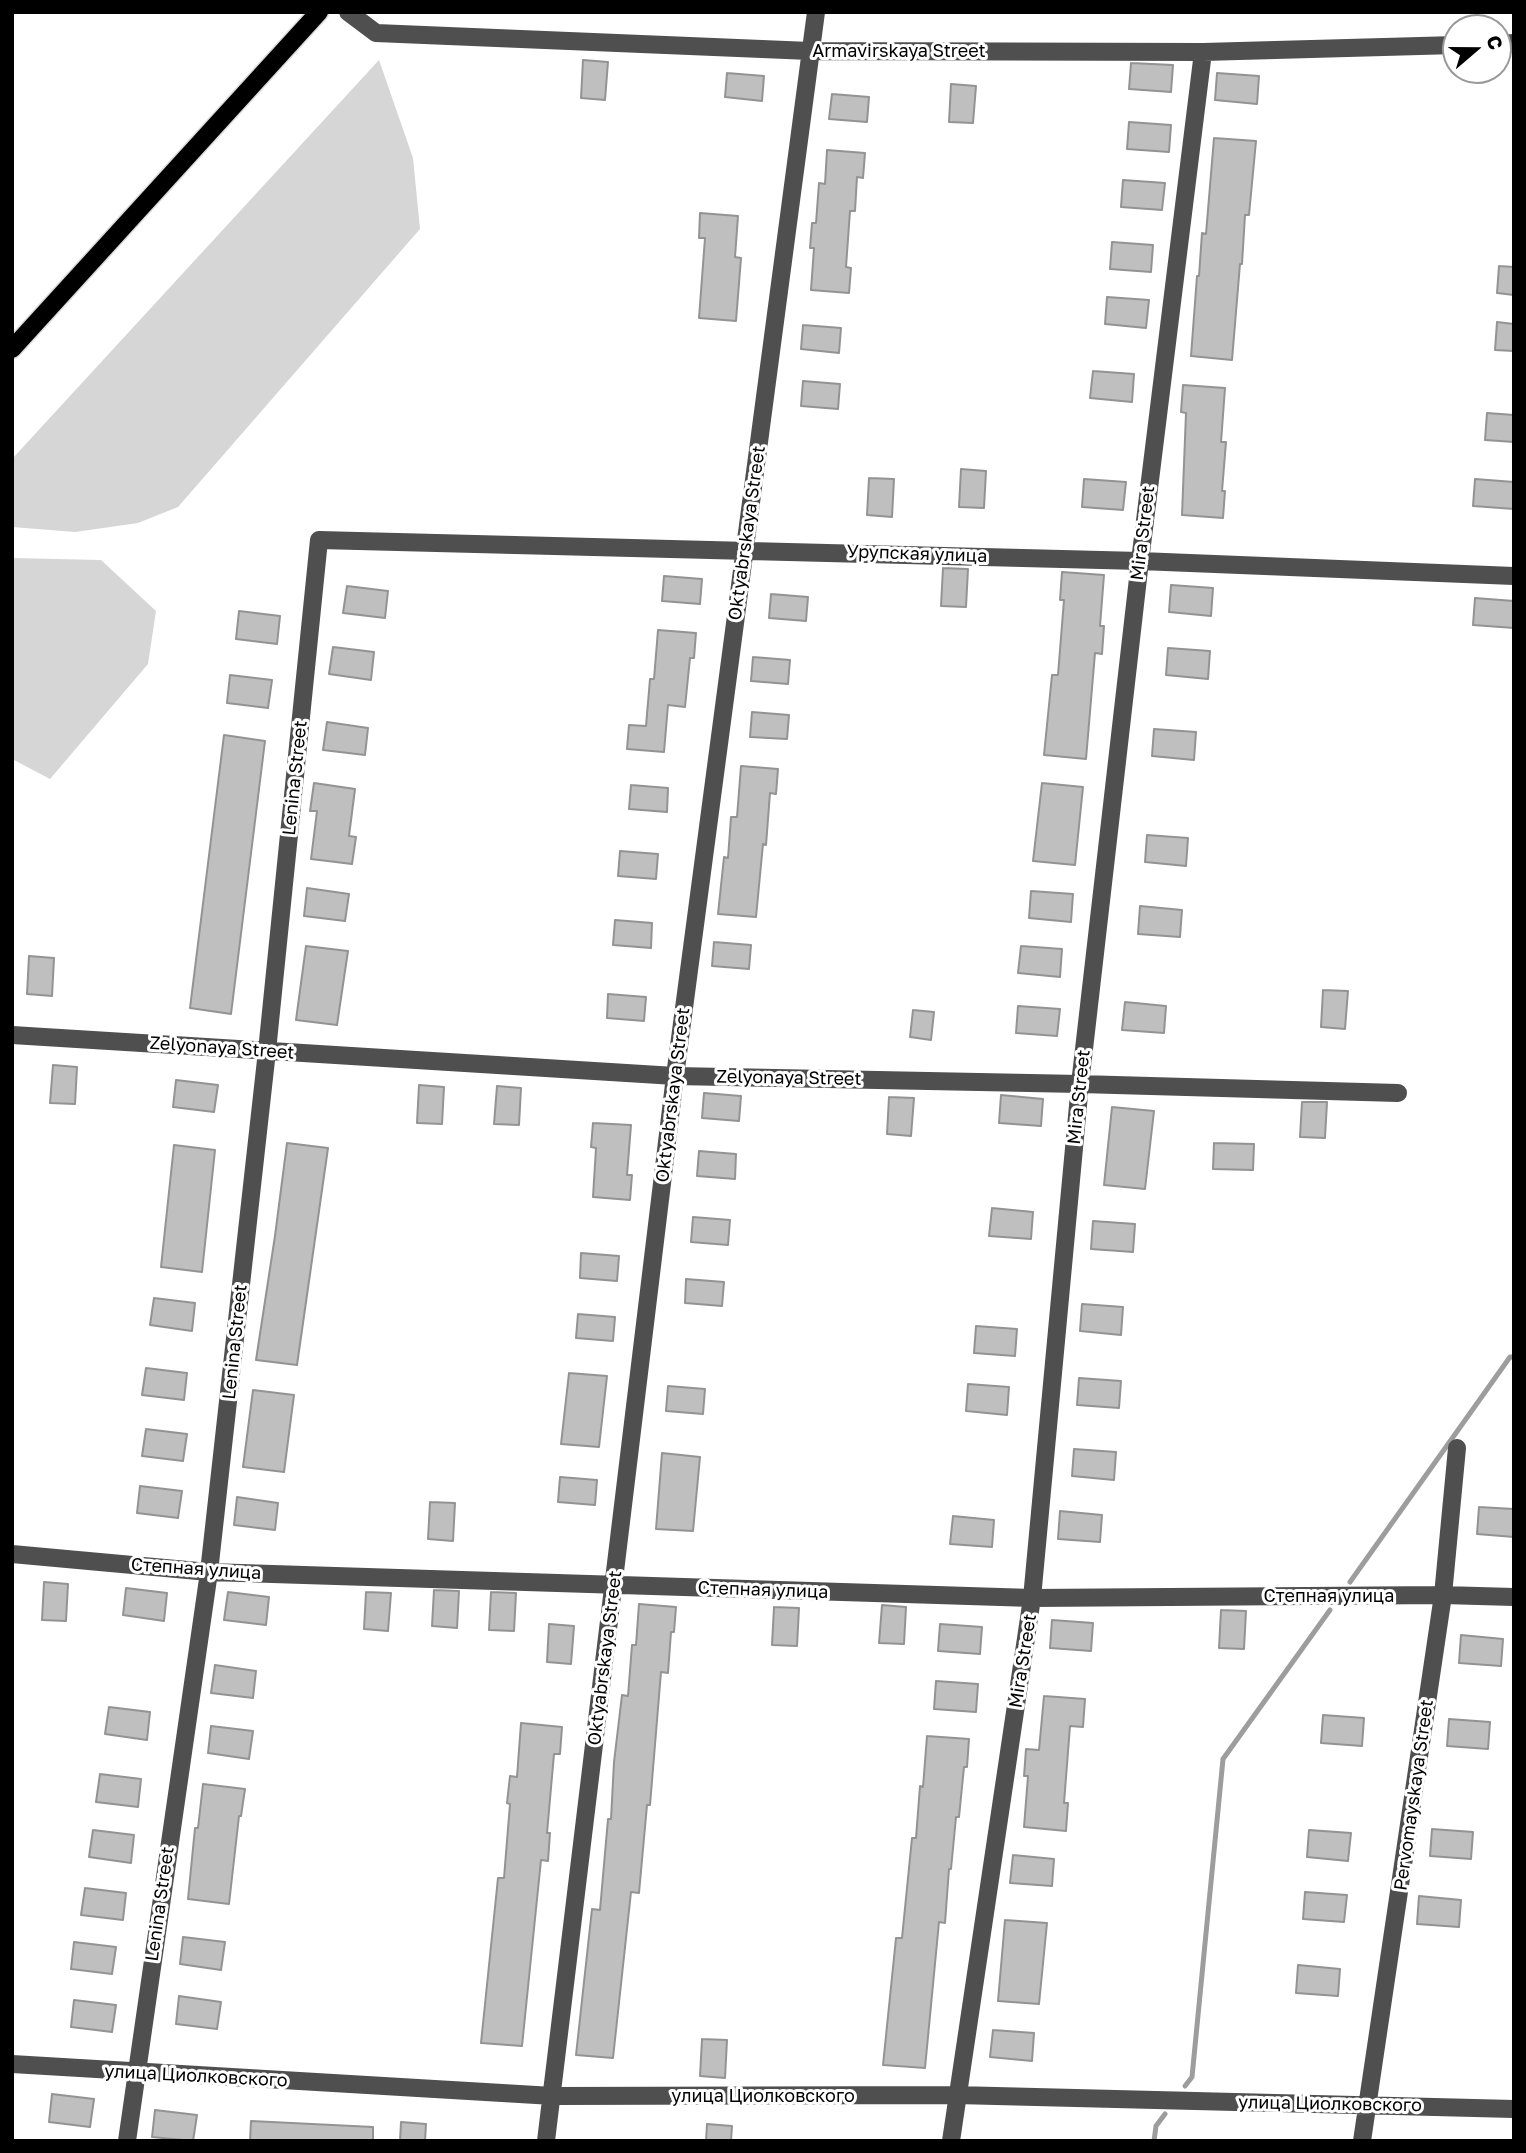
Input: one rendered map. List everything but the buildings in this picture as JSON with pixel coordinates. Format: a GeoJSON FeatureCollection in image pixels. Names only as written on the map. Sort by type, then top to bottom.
{"type":"FeatureCollection","features":[{"type":"Feature","properties":{"kind":"main road"},"geometry":{"type":"LineString","coordinates":[[12,349],[319,12]]}},
{"type":"Feature","properties":{"kind":"street","name":"Armavirskaya Street"},"geometry":{"type":"LineString","coordinates":[[348,12],[376,33],[810,51],[1203,52],[1442,45]]}},
{"type":"Feature","properties":{"kind":"street","name":"Oktyabrskaya Street"},"geometry":{"type":"LineString","coordinates":[[546,2141],[675,1076],[816,12]]}},
{"type":"Feature","properties":{"kind":"street","name":"Mira Street"},"geometry":{"type":"LineString","coordinates":[[950,2141],[1032,1598],[1080,1084],[1140,561],[1203,52]]}},
{"type":"Feature","properties":{"kind":"street","name":"Урупская улица"},"geometry":{"type":"LineString","coordinates":[[319,540],[745,549],[1514,576]]}},
{"type":"Feature","properties":{"kind":"street","name":"Lenina Street"},"geometry":{"type":"LineString","coordinates":[[127,2141],[209,1572],[267,1051],[319,540]]}},
{"type":"Feature","properties":{"kind":"street","name":"Zelyonaya Street"},"geometry":{"type":"LineString","coordinates":[[12,1035],[675,1076],[1398,1093]]}},
{"type":"Feature","properties":{"kind":"street","name":"Pervomayskaya Street"},"geometry":{"type":"LineString","coordinates":[[1362,2141],[1443,1595],[1457,1448]]}},
{"type":"Feature","properties":{"kind":"street","name":"Степная улица"},"geometry":{"type":"LineString","coordinates":[[12,1554],[209,1572],[1032,1598],[1443,1595],[1514,1597]]}},
{"type":"Feature","properties":{"kind":"street","name":"улица Циолковского"},"geometry":{"type":"LineString","coordinates":[[12,2064],[553,2096],[957,2095],[1514,2109]]}},
{"type":"Feature","properties":{"kind":"shaded area"},"geometry":{"type":"Polygon","coordinates":[[[379,60],[413,158],[420,229],[178,507],[138,523],[75,532],[12,527],[12,459],[379,60]]]}},
{"type":"Feature","properties":{"kind":"shaded area"},"geometry":{"type":"Polygon","coordinates":[[[12,558],[101,560],[156,611],[148,664],[50,779],[12,759],[12,558]]]}},
{"type":"Feature","properties":{"kind":"waterway"},"geometry":{"type":"LineString","coordinates":[[1350,1582],[1510,1357],[1514,1357]]}},
{"type":"Feature","properties":{"kind":"waterway"},"geometry":{"type":"LineString","coordinates":[[1185,2086],[1192,2077],[1223,1759],[1330,1610]]}},
{"type":"Feature","properties":{"kind":"waterway"},"geometry":{"type":"LineString","coordinates":[[1154,2141],[1156,2126],[1165,2114]]}}]}
